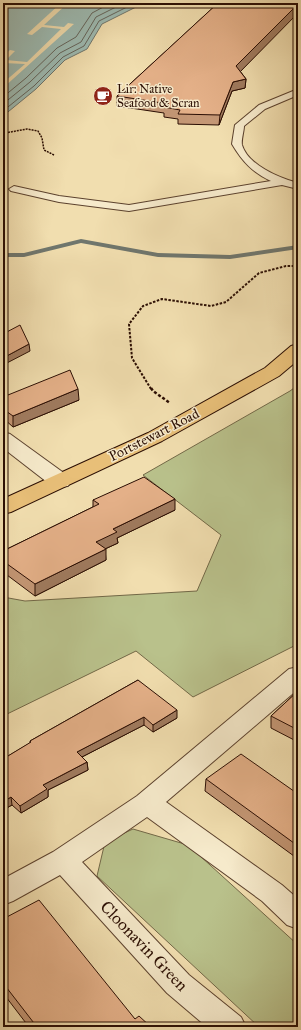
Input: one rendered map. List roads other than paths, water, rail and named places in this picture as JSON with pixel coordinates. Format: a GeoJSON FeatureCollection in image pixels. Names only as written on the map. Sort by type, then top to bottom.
{"type":"FeatureCollection","features":[{"type":"Feature","properties":{"kind":"main road","name":"Portstewart Road"},"geometry":{"type":"LineString","coordinates":[[3,507],[155,437],[272,372],[298,350]]}},
{"type":"Feature","properties":{"kind":"street"},"geometry":{"type":"LineString","coordinates":[[3,438],[60,481]]}},
{"type":"Feature","properties":{"kind":"street"},"geometry":{"type":"LineString","coordinates":[[3,893],[63,860],[147,803],[298,675]]}},
{"type":"Feature","properties":{"kind":"street"},"geometry":{"type":"LineString","coordinates":[[147,803],[272,893],[298,917]]}},
{"type":"Feature","properties":{"kind":"street","name":"Cloonavin Green"},"geometry":{"type":"LineString","coordinates":[[63,860],[178,984],[230,1027]]}},
{"type":"Feature","properties":{"kind":"lane"},"geometry":{"type":"LineString","coordinates":[[298,92],[262,107],[240,125],[237,144],[246,159],[268,176],[282,182],[298,186]]}},
{"type":"Feature","properties":{"kind":"lane"},"geometry":{"type":"LineString","coordinates":[[14,189],[59,199],[129,208],[282,182]]}},
{"type":"Feature","properties":{"kind":"water"},"geometry":{"type":"Polygon","coordinates":[[[3,3],[144,3],[102,24],[87,49],[65,60],[36,89],[3,116],[3,3]]]}},
{"type":"Feature","properties":{"kind":"waterway"},"geometry":{"type":"LineString","coordinates":[[3,255],[24,255],[81,241],[158,255],[230,257],[298,247]]}},
{"type":"Feature","properties":{"kind":"place","name":"Lir: Native Seafood & Scran"},"geometry":{"type":"Point","coordinates":[103,96]}}]}
